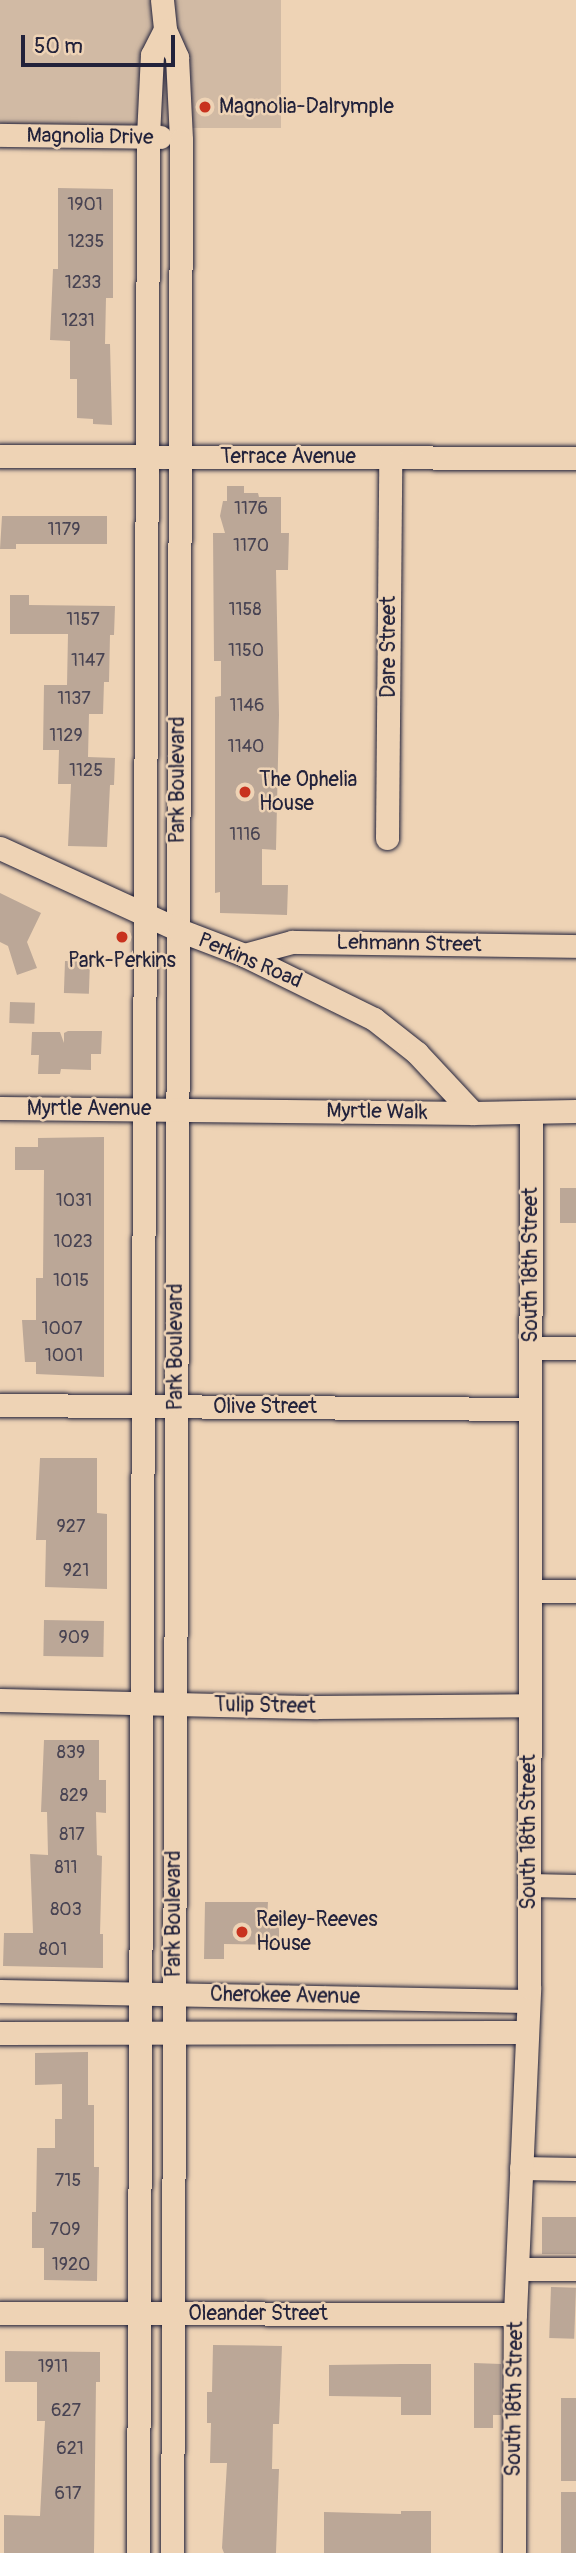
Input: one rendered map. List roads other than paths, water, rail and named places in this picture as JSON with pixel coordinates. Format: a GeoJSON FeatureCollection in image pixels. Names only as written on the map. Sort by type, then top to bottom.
{"type":"FeatureCollection","features":[{"type":"Feature","properties":{"kind":"street"},"geometry":{"type":"LineString","coordinates":[[138,2553],[148,136],[152,55],[164,30],[162,0]]}},
{"type":"Feature","properties":{"kind":"street","name":"Park Boulevard"},"geometry":{"type":"LineString","coordinates":[[164,30],[177,57],[181,140],[172,2553]]}},
{"type":"Feature","properties":{"kind":"street","name":"Magnolia Drive"},"geometry":{"type":"LineString","coordinates":[[0,135],[148,136],[181,140]]}},
{"type":"Feature","properties":{"kind":"street","name":"Terrace Avenue"},"geometry":{"type":"LineString","coordinates":[[0,456],[576,458]]}},
{"type":"Feature","properties":{"kind":"street","name":"Dare Street"},"geometry":{"type":"LineString","coordinates":[[387,838],[390,457]]}},
{"type":"Feature","properties":{"kind":"street","name":"Perkins Road"},"geometry":{"type":"LineString","coordinates":[[0,848],[145,916],[244,955],[374,1019],[417,1053],[473,1113]]}},
{"type":"Feature","properties":{"kind":"street","name":"Lehmann Street"},"geometry":{"type":"LineString","coordinates":[[244,955],[292,942],[576,946]]}},
{"type":"Feature","properties":{"kind":"street","name":"Myrtle Avenue"},"geometry":{"type":"LineString","coordinates":[[0,1108],[177,1109]]}},
{"type":"Feature","properties":{"kind":"street","name":"Myrtle Walk"},"geometry":{"type":"LineString","coordinates":[[177,1109],[473,1113],[576,1111]]}},
{"type":"Feature","properties":{"kind":"street","name":"South 18th Street"},"geometry":{"type":"LineString","coordinates":[[514,2553],[515,2314],[528,2001],[531,1111]]}},
{"type":"Feature","properties":{"kind":"street"},"geometry":{"type":"LineString","coordinates":[[532,1348],[576,1348]]}},
{"type":"Feature","properties":{"kind":"street","name":"Olive Street"},"geometry":{"type":"LineString","coordinates":[[0,1405],[530,1409]]}},
{"type":"Feature","properties":{"kind":"street"},"geometry":{"type":"LineString","coordinates":[[530,1591],[576,1591]]}},
{"type":"Feature","properties":{"kind":"street","name":"Tulip Street"},"geometry":{"type":"LineString","coordinates":[[0,1700],[175,1705],[530,1705]]}},
{"type":"Feature","properties":{"kind":"street"},"geometry":{"type":"LineString","coordinates":[[529,1885],[576,1886]]}},
{"type":"Feature","properties":{"kind":"street","name":"Cherokee Avenue"},"geometry":{"type":"LineString","coordinates":[[0,1991],[528,2001]]}},
{"type":"Feature","properties":{"kind":"street","name":"Cherokee Avenue"},"geometry":{"type":"LineString","coordinates":[[0,2033],[527,2032]]}},
{"type":"Feature","properties":{"kind":"street"},"geometry":{"type":"LineString","coordinates":[[520,2168],[576,2169]]}},
{"type":"Feature","properties":{"kind":"street"},"geometry":{"type":"LineString","coordinates":[[518,2269],[576,2269]]}},
{"type":"Feature","properties":{"kind":"street","name":"Oleander Street"},"geometry":{"type":"LineString","coordinates":[[0,2313],[515,2314]]}},
{"type":"Feature","properties":{"kind":"place","name":"Magnolia-Dalrymple"},"geometry":{"type":"Point","coordinates":[205,107]}},
{"type":"Feature","properties":{"kind":"place","name":"The Ophelia House"},"geometry":{"type":"Point","coordinates":[245,792]}},
{"type":"Feature","properties":{"kind":"place","name":"Park-Perkins"},"geometry":{"type":"Point","coordinates":[122,937]}},
{"type":"Feature","properties":{"kind":"place","name":"Reiley-Reeves House"},"geometry":{"type":"Point","coordinates":[242,1932]}}]}
